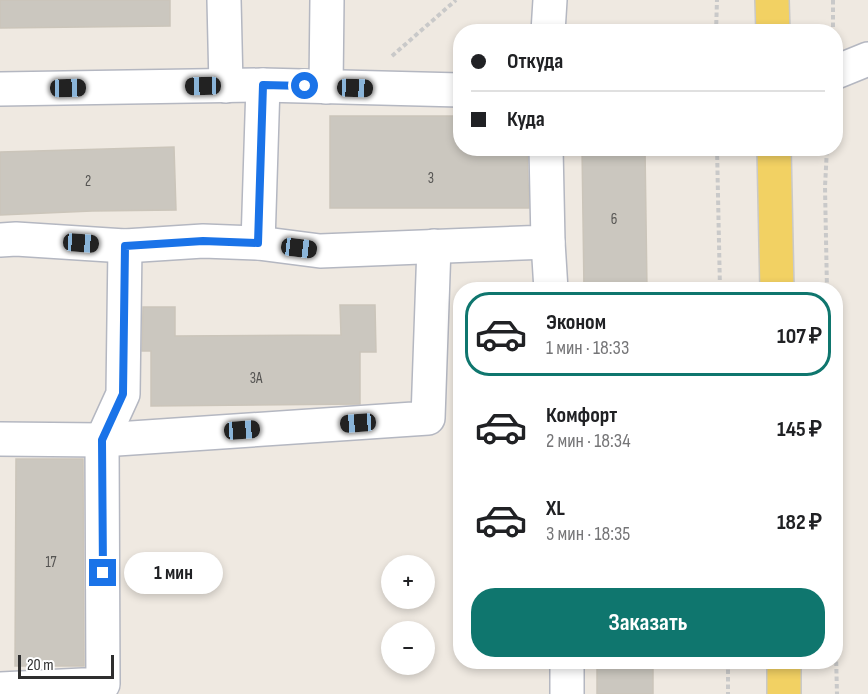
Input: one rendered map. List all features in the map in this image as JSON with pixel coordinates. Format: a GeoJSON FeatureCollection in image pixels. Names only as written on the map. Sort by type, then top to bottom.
{"type":"FeatureCollection","features":[{"type":"Feature","properties":{"kind":"main road"},"geometry":{"type":"LineString","coordinates":[[772,0],[773,24]]}},
{"type":"Feature","properties":{"kind":"main road"},"geometry":{"type":"LineString","coordinates":[[774,156],[777,282]]}},
{"type":"Feature","properties":{"kind":"main road"},"geometry":{"type":"LineString","coordinates":[[784,669],[784,694]]}},
{"type":"Feature","properties":{"kind":"street"},"geometry":{"type":"LineString","coordinates":[[224,0],[226,86]]}},
{"type":"Feature","properties":{"kind":"street"},"geometry":{"type":"LineString","coordinates":[[327,0],[340,87]]}},
{"type":"Feature","properties":{"kind":"street"},"geometry":{"type":"LineString","coordinates":[[548,24],[550,0]]}},
{"type":"Feature","properties":{"kind":"street"},"geometry":{"type":"LineString","coordinates":[[843,69],[868,59]]}},
{"type":"Feature","properties":{"kind":"street"},"geometry":{"type":"LineString","coordinates":[[258,243],[263,85]]}},
{"type":"Feature","properties":{"kind":"street"},"geometry":{"type":"LineString","coordinates":[[0,89],[263,85],[453,90]]}},
{"type":"Feature","properties":{"kind":"street"},"geometry":{"type":"LineString","coordinates":[[546,156],[550,282]]}},
{"type":"Feature","properties":{"kind":"street"},"geometry":{"type":"LineString","coordinates":[[0,240],[125,246],[203,241],[258,243],[320,251],[548,242]]}},
{"type":"Feature","properties":{"kind":"street"},"geometry":{"type":"LineString","coordinates":[[0,689],[103,684],[102,440],[123,394],[125,246]]}},
{"type":"Feature","properties":{"kind":"street"},"geometry":{"type":"LineString","coordinates":[[0,439],[102,440],[428,418],[434,246]]}},
{"type":"Feature","properties":{"kind":"street"},"geometry":{"type":"LineString","coordinates":[[567,669],[567,694]]}},
{"type":"Feature","properties":{"kind":"path"},"geometry":{"type":"LineString","coordinates":[[340,87],[456,0]]}},
{"type":"Feature","properties":{"kind":"path"},"geometry":{"type":"LineString","coordinates":[[716,24],[717,0]]}},
{"type":"Feature","properties":{"kind":"path"},"geometry":{"type":"LineString","coordinates":[[833,0],[833,24]]}},
{"type":"Feature","properties":{"kind":"path"},"geometry":{"type":"LineString","coordinates":[[717,156],[720,282]]}},
{"type":"Feature","properties":{"kind":"path"},"geometry":{"type":"LineString","coordinates":[[827,156],[827,282]]}},
{"type":"Feature","properties":{"kind":"path"},"geometry":{"type":"LineString","coordinates":[[728,669],[728,694]]}},
{"type":"Feature","properties":{"kind":"path"},"geometry":{"type":"LineString","coordinates":[[836,669],[837,694]]}},
{"type":"Feature","properties":{"kind":"building"},"geometry":{"type":"Polygon","coordinates":[[[0,0],[170,0],[170,26],[0,28],[0,0]]]}},
{"type":"Feature","properties":{"kind":"building"},"geometry":{"type":"Polygon","coordinates":[[[330,116],[453,116],[453,156],[527,156],[529,208],[330,208],[330,116]]]}},
{"type":"Feature","properties":{"kind":"building"},"geometry":{"type":"Polygon","coordinates":[[[174,147],[176,210],[0,215],[0,152],[174,147]]]}},
{"type":"Feature","properties":{"kind":"building"},"geometry":{"type":"Polygon","coordinates":[[[582,156],[645,156],[647,282],[584,282],[582,156]]]}},
{"type":"Feature","properties":{"kind":"building"},"geometry":{"type":"Polygon","coordinates":[[[340,305],[375,305],[376,352],[360,352],[360,404],[151,406],[151,351],[142,351],[143,307],[175,307],[175,336],[341,335],[340,305]]]}},
{"type":"Feature","properties":{"kind":"building"},"geometry":{"type":"Polygon","coordinates":[[[16,459],[83,459],[84,666],[15,666],[16,459]]]}},
{"type":"Feature","properties":{"kind":"building"},"geometry":{"type":"Polygon","coordinates":[[[597,669],[653,669],[653,694],[597,694],[597,669]]]}},
{"type":"Feature","properties":{"kind":"route"},"geometry":{"type":"LineString","coordinates":[[103,573],[102,440],[123,394],[125,246],[203,241],[258,243],[263,85],[305,86]]}}]}
